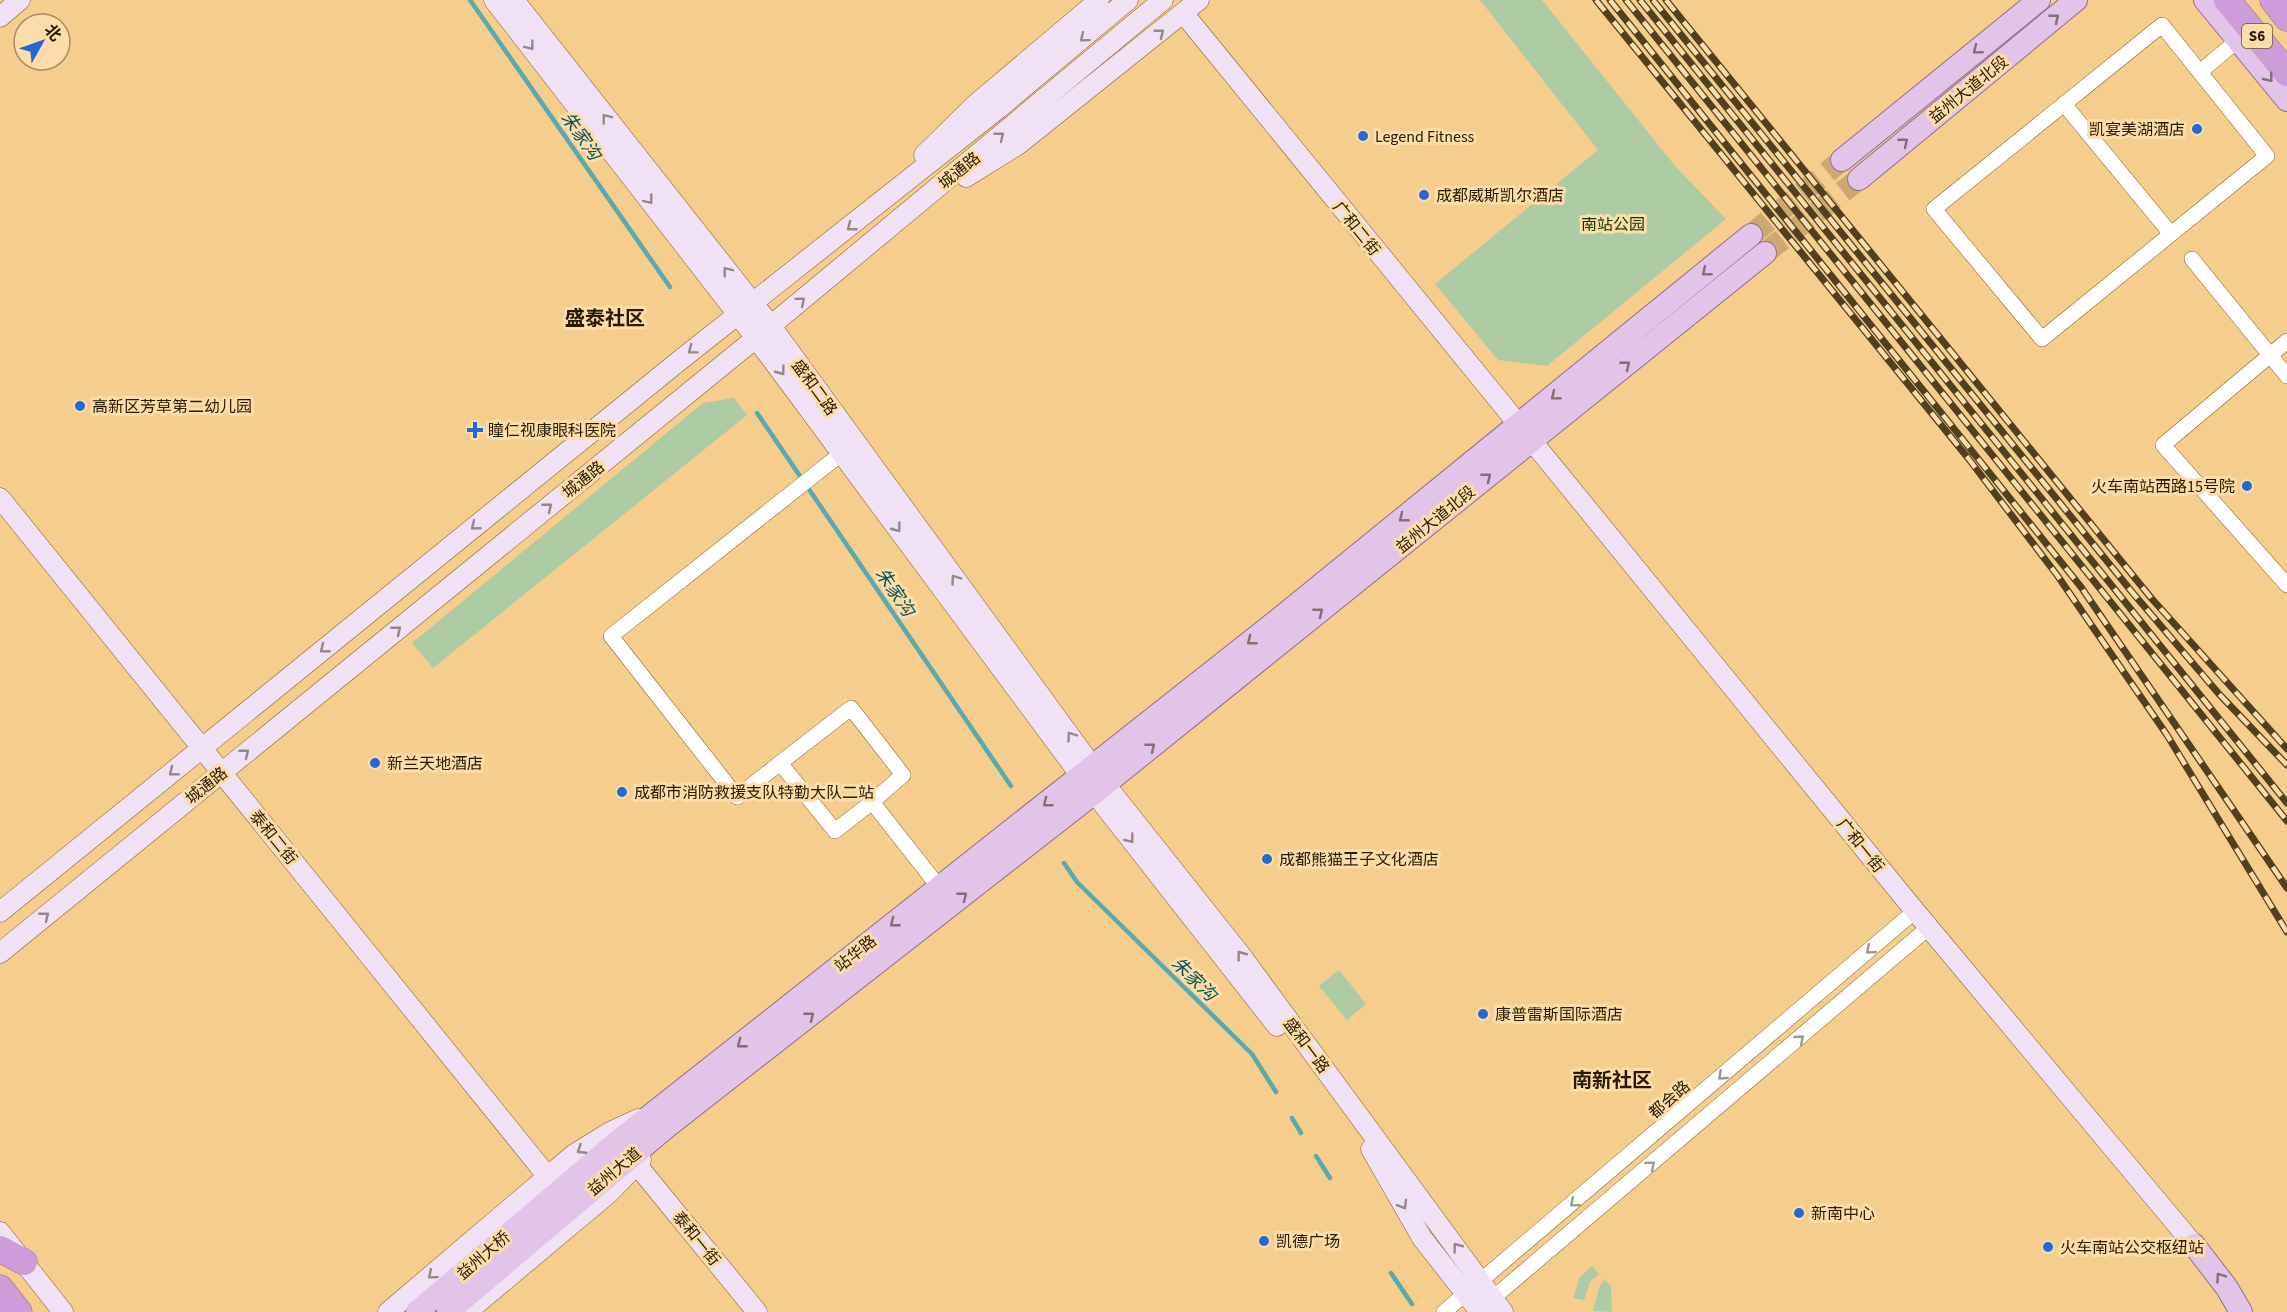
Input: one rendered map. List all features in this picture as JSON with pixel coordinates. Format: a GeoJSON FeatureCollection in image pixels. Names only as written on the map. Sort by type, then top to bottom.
{"type":"FeatureCollection","features":[{"type":"Feature","properties":{"kind":"highway","name":"S6"},"geometry":{"type":"LineString","coordinates":[[2227,0],[2287,73]]}},
{"type":"Feature","properties":{"kind":"highway","name":"S6"},"geometry":{"type":"LineString","coordinates":[[2273,0],[2287,18]]}},
{"type":"Feature","properties":{"kind":"highway"},"geometry":{"type":"LineString","coordinates":[[0,1249],[24,1262]]}},
{"type":"Feature","properties":{"kind":"highway"},"geometry":{"type":"LineString","coordinates":[[0,1288],[19,1312]]}},
{"type":"Feature","properties":{"kind":"main road","name":"益州大道北段"},"geometry":{"type":"LineString","coordinates":[[1842,160],[2039,0]]}},
{"type":"Feature","properties":{"kind":"main road","name":"益州大道北段"},"geometry":{"type":"LineString","coordinates":[[1859,179],[2076,0]]}},
{"type":"Feature","properties":{"kind":"main road"},"geometry":{"type":"LineString","coordinates":[[2205,0],[2287,100]]}},
{"type":"Feature","properties":{"kind":"main road","name":"益州大道北段"},"geometry":{"type":"LineString","coordinates":[[1093,780],[1758,244]]}},
{"type":"Feature","properties":{"kind":"main road","name":"站华路"},"geometry":{"type":"LineString","coordinates":[[658,1121],[939,887],[1093,780]]}},
{"type":"Feature","properties":{"kind":"main road","name":"站华路"},"geometry":{"type":"LineString","coordinates":[[618,1141],[658,1121],[1093,780]]}},
{"type":"Feature","properties":{"kind":"main road","name":"益州大道"},"geometry":{"type":"LineString","coordinates":[[554,1196],[658,1121]]}},
{"type":"Feature","properties":{"kind":"main road","name":"益州大道"},"geometry":{"type":"LineString","coordinates":[[554,1196],[618,1141]]}},
{"type":"Feature","properties":{"kind":"main road","name":"益州大桥"},"geometry":{"type":"LineString","coordinates":[[417,1312],[554,1196]]}},
{"type":"Feature","properties":{"kind":"main road","name":"益州大桥"},"geometry":{"type":"LineString","coordinates":[[448,1312],[554,1196]]}},
{"type":"Feature","properties":{"kind":"main road"},"geometry":{"type":"LineString","coordinates":[[2194,1245],[2222,1280],[2241,1312]]}},
{"type":"Feature","properties":{"kind":"street"},"geometry":{"type":"LineString","coordinates":[[0,17],[20,0]]}},
{"type":"Feature","properties":{"kind":"street"},"geometry":{"type":"LineString","coordinates":[[494,0],[764,332],[842,453],[1093,780]]}},
{"type":"Feature","properties":{"kind":"street"},"geometry":{"type":"LineString","coordinates":[[514,0],[746,310]]}},
{"type":"Feature","properties":{"kind":"street"},"geometry":{"type":"LineString","coordinates":[[876,207],[915,163],[976,104],[1099,0]]}},
{"type":"Feature","properties":{"kind":"street","name":"城通路"},"geometry":{"type":"LineString","coordinates":[[0,912],[876,207],[1128,0]]}},
{"type":"Feature","properties":{"kind":"street","name":"城通路"},"geometry":{"type":"LineString","coordinates":[[0,953],[764,332],[1163,0]]}},
{"type":"Feature","properties":{"kind":"street"},"geometry":{"type":"LineString","coordinates":[[891,226],[1018,144],[1199,0]]}},
{"type":"Feature","properties":{"kind":"street","name":"广和二街"},"geometry":{"type":"LineString","coordinates":[[1184,14],[1525,434]]}},
{"type":"Feature","properties":{"kind":"street"},"geometry":{"type":"LineString","coordinates":[[2162,25],[2200,72],[2267,156],[2042,339],[1934,209],[2162,25]]}},
{"type":"Feature","properties":{"kind":"street"},"geometry":{"type":"LineString","coordinates":[[2200,72],[2238,40]]}},
{"type":"Feature","properties":{"kind":"street"},"geometry":{"type":"LineString","coordinates":[[2064,104],[2171,234]]}},
{"type":"Feature","properties":{"kind":"street"},"geometry":{"type":"LineString","coordinates":[[2192,259],[2287,376]]}},
{"type":"Feature","properties":{"kind":"street","name":"盛和二路"},"geometry":{"type":"LineString","coordinates":[[764,332],[1093,780]]}},
{"type":"Feature","properties":{"kind":"street"},"geometry":{"type":"LineString","coordinates":[[2287,341],[2163,445],[2287,585]]}},
{"type":"Feature","properties":{"kind":"street","name":"广和一街"},"geometry":{"type":"LineString","coordinates":[[1525,434],[1928,928],[2194,1245]]}},
{"type":"Feature","properties":{"kind":"street"},"geometry":{"type":"LineString","coordinates":[[780,763],[835,831],[903,775],[851,708],[780,763],[737,797],[611,636],[842,453]]}},
{"type":"Feature","properties":{"kind":"street","name":"泰和二街"},"geometry":{"type":"LineString","coordinates":[[0,498],[222,772],[554,1196]]}},
{"type":"Feature","properties":{"kind":"street","name":"盛和一路"},"geometry":{"type":"LineString","coordinates":[[1093,780],[1347,1115],[1374,1154],[1422,1238],[1474,1287],[1486,1309]]}},
{"type":"Feature","properties":{"kind":"street"},"geometry":{"type":"LineString","coordinates":[[872,802],[939,887]]}},
{"type":"Feature","properties":{"kind":"street","name":"都会路"},"geometry":{"type":"LineString","coordinates":[[1444,1312],[1915,911]]}},
{"type":"Feature","properties":{"kind":"street"},"geometry":{"type":"LineString","coordinates":[[1486,1309],[1928,928]]}},
{"type":"Feature","properties":{"kind":"street"},"geometry":{"type":"LineString","coordinates":[[388,1312],[554,1196],[596,1140],[658,1121]]}},
{"type":"Feature","properties":{"kind":"street"},"geometry":{"type":"LineString","coordinates":[[467,1312],[609,1193],[637,1165],[658,1121]]}},
{"type":"Feature","properties":{"kind":"street","name":"泰和一街"},"geometry":{"type":"LineString","coordinates":[[637,1165],[757,1312]]}},
{"type":"Feature","properties":{"kind":"street"},"geometry":{"type":"LineString","coordinates":[[0,1232],[63,1312]]}},
{"type":"Feature","properties":{"kind":"green space","name":"南站公园"},"geometry":{"type":"Polygon","coordinates":[[[1480,0],[1542,0],[1675,166],[1726,219],[1547,366],[1498,360],[1435,284],[1598,150],[1480,0]]]}},
{"type":"Feature","properties":{"kind":"green space"},"geometry":{"type":"Polygon","coordinates":[[[734,398],[747,415],[433,668],[412,643],[703,403],[734,398]]]}},
{"type":"Feature","properties":{"kind":"green space"},"geometry":{"type":"Polygon","coordinates":[[[1339,970],[1366,1004],[1347,1020],[1319,986],[1339,970]]]}},
{"type":"Feature","properties":{"kind":"green space"},"geometry":{"type":"Polygon","coordinates":[[[1592,1266],[1599,1274],[1590,1282],[1584,1300],[1573,1298],[1580,1277],[1592,1266]]]}},
{"type":"Feature","properties":{"kind":"green space"},"geometry":{"type":"Polygon","coordinates":[[[1604,1279],[1611,1286],[1612,1312],[1593,1311],[1599,1288],[1604,1279]]]}},
{"type":"Feature","properties":{"kind":"waterway","name":"朱家沟"},"geometry":{"type":"LineString","coordinates":[[470,0],[670,287]]}},
{"type":"Feature","properties":{"kind":"waterway","name":"朱家沟"},"geometry":{"type":"LineString","coordinates":[[757,413],[1011,786]]}},
{"type":"Feature","properties":{"kind":"waterway","name":"朱家沟"},"geometry":{"type":"LineString","coordinates":[[1064,863],[1077,882],[1252,1054],[1276,1092]]}},
{"type":"Feature","properties":{"kind":"waterway","name":"朱家沟"},"geometry":{"type":"LineString","coordinates":[[1292,1118],[1301,1133]]}},
{"type":"Feature","properties":{"kind":"waterway","name":"朱家沟"},"geometry":{"type":"LineString","coordinates":[[1316,1156],[1330,1178]]}},
{"type":"Feature","properties":{"kind":"waterway","name":"朱家沟"},"geometry":{"type":"LineString","coordinates":[[1391,1273],[1412,1304]]}},
{"type":"Feature","properties":{"kind":"tunnel"},"geometry":{"type":"LineString","coordinates":[[1751,235],[1842,160]]}},
{"type":"Feature","properties":{"kind":"tunnel"},"geometry":{"type":"LineString","coordinates":[[1765,253],[1859,179]]}},
{"type":"Feature","properties":{"kind":"railway"},"geometry":{"type":"LineString","coordinates":[[1596,0],[1968,458],[2057,575],[2167,735],[2287,932]]}},
{"type":"Feature","properties":{"kind":"railway"},"geometry":{"type":"LineString","coordinates":[[1610,0],[2081,587],[2287,888]]}},
{"type":"Feature","properties":{"kind":"railway"},"geometry":{"type":"LineString","coordinates":[[1626,0],[2287,821]]}},
{"type":"Feature","properties":{"kind":"railway"},"geometry":{"type":"LineString","coordinates":[[1640,0],[2287,803]]}},
{"type":"Feature","properties":{"kind":"railway"},"geometry":{"type":"LineString","coordinates":[[1653,0],[2132,592],[2219,694],[2287,765]]}},
{"type":"Feature","properties":{"kind":"railway"},"geometry":{"type":"LineString","coordinates":[[1666,0],[2152,599],[2287,749]]}},
{"type":"Feature","properties":{"kind":"place","name":"凯宴美湖酒店"},"geometry":{"type":"Point","coordinates":[2197,129]}},
{"type":"Feature","properties":{"kind":"place","name":"Legend Fitness"},"geometry":{"type":"Point","coordinates":[1363,136]}},
{"type":"Feature","properties":{"kind":"place","name":"成都威斯凯尔酒店"},"geometry":{"type":"Point","coordinates":[1424,195]}},
{"type":"Feature","properties":{"kind":"place","name":"高新区芳草第二幼儿园"},"geometry":{"type":"Point","coordinates":[80,406]}},
{"type":"Feature","properties":{"kind":"place","name":"瞳仁视康眼科医院"},"geometry":{"type":"Point","coordinates":[475,430]}},
{"type":"Feature","properties":{"kind":"place","name":"火车南站西路15号院"},"geometry":{"type":"Point","coordinates":[2247,486]}},
{"type":"Feature","properties":{"kind":"place","name":"新兰天地酒店"},"geometry":{"type":"Point","coordinates":[375,763]}},
{"type":"Feature","properties":{"kind":"place","name":"成都市消防救援支队特勤大队二站"},"geometry":{"type":"Point","coordinates":[622,792]}},
{"type":"Feature","properties":{"kind":"place","name":"成都熊猫王子文化酒店"},"geometry":{"type":"Point","coordinates":[1267,859]}},
{"type":"Feature","properties":{"kind":"place","name":"康普雷斯国际酒店"},"geometry":{"type":"Point","coordinates":[1483,1014]}},
{"type":"Feature","properties":{"kind":"place","name":"新南中心"},"geometry":{"type":"Point","coordinates":[1799,1213]}},
{"type":"Feature","properties":{"kind":"place","name":"凯德广场"},"geometry":{"type":"Point","coordinates":[1264,1241]}},
{"type":"Feature","properties":{"kind":"place","name":"火车南站公交枢纽站"},"geometry":{"type":"Point","coordinates":[2048,1247]}},
{"type":"Feature","properties":{"kind":"district","name":"盛泰社区"},"geometry":{"type":"Point","coordinates":[605,318]}},
{"type":"Feature","properties":{"kind":"district","name":"南新社区"},"geometry":{"type":"Point","coordinates":[1612,1080]}}]}
